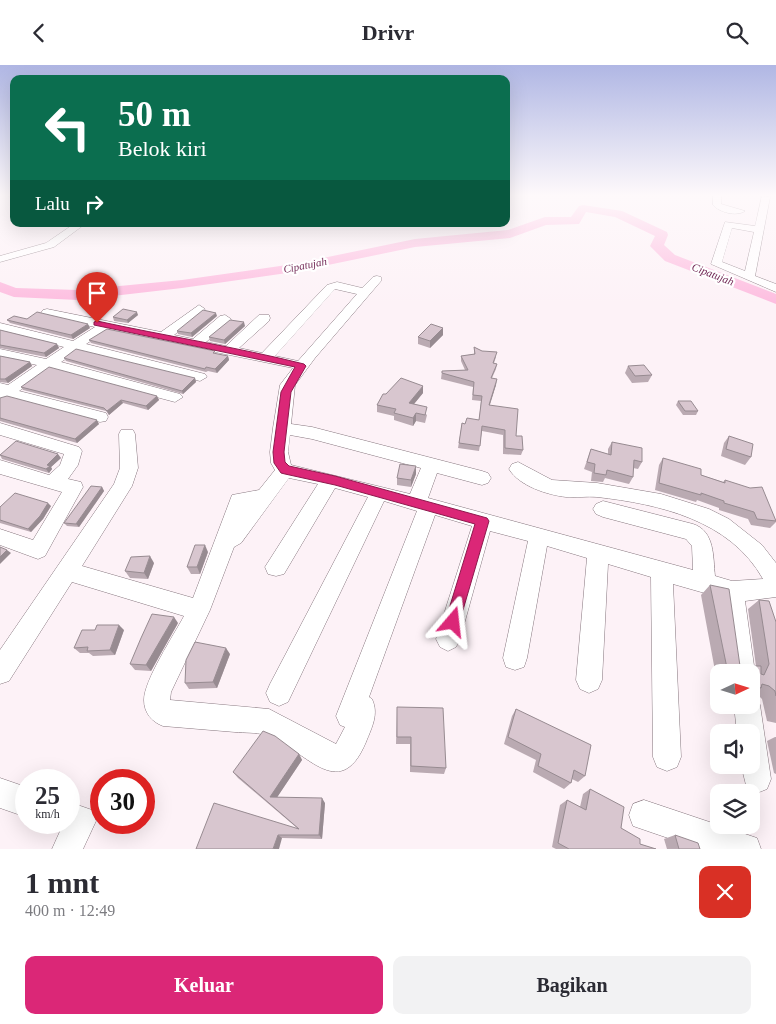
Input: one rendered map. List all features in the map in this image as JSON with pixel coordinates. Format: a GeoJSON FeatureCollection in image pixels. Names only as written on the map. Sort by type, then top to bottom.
{"type":"FeatureCollection","features":[{"type":"Feature","properties":{"kind":"street"},"geometry":{"type":"LineString","coordinates":[[0,259],[50,245],[68,233]]}},
{"type":"Feature","properties":{"kind":"street"},"geometry":{"type":"LineString","coordinates":[[725,233],[716,264],[776,288]]}},
{"type":"Feature","properties":{"kind":"street"},"geometry":{"type":"LineString","coordinates":[[749,277],[758,233]]}},
{"type":"Feature","properties":{"kind":"street"},"geometry":{"type":"LineString","coordinates":[[376,279],[301,366],[288,385],[278,458],[285,470],[330,480],[539,536],[732,591],[749,591],[776,587]]}},
{"type":"Feature","properties":{"kind":"street"},"geometry":{"type":"LineString","coordinates":[[265,358],[331,287],[337,285],[363,292]]}},
{"type":"Feature","properties":{"kind":"street"},"geometry":{"type":"LineString","coordinates":[[163,337],[199,309]]}},
{"type":"Feature","properties":{"kind":"street"},"geometry":{"type":"LineString","coordinates":[[47,313],[194,345],[231,349],[301,366]]}},
{"type":"Feature","properties":{"kind":"street"},"geometry":{"type":"LineString","coordinates":[[194,345],[225,319]]}},
{"type":"Feature","properties":{"kind":"street"},"geometry":{"type":"LineString","coordinates":[[231,349],[264,319]]}},
{"type":"Feature","properties":{"kind":"street"},"geometry":{"type":"LineString","coordinates":[[3,392],[50,364],[74,345],[106,325]]}},
{"type":"Feature","properties":{"kind":"street"},"geometry":{"type":"LineString","coordinates":[[0,327],[200,377]]}},
{"type":"Feature","properties":{"kind":"street"},"geometry":{"type":"LineString","coordinates":[[0,353],[50,364],[175,397]]}},
{"type":"Feature","properties":{"kind":"street"},"geometry":{"type":"LineString","coordinates":[[3,392],[100,417]]}},
{"type":"Feature","properties":{"kind":"street"},"geometry":{"type":"LineString","coordinates":[[281,428],[312,433],[482,478]]}},
{"type":"Feature","properties":{"kind":"street"},"geometry":{"type":"LineString","coordinates":[[0,429],[74,451],[67,468],[52,483]]}},
{"type":"Feature","properties":{"kind":"street"},"geometry":{"type":"LineString","coordinates":[[0,672],[123,485],[130,468],[127,434]]}},
{"type":"Feature","properties":{"kind":"street"},"geometry":{"type":"LineString","coordinates":[[285,470],[234,537],[227,539],[199,609],[159,689],[156,700],[157,707],[163,713],[269,722],[327,756],[336,757],[343,756],[348,751],[363,713],[362,708],[351,709],[422,505],[431,464]]}},
{"type":"Feature","properties":{"kind":"street"},"geometry":{"type":"LineString","coordinates":[[0,467],[52,483],[74,487],[38,549],[0,537]]}},
{"type":"Feature","properties":{"kind":"street"},"geometry":{"type":"LineString","coordinates":[[518,469],[542,484],[559,489],[596,489],[674,505],[696,512],[721,524],[746,541],[762,560],[776,583]]}},
{"type":"Feature","properties":{"kind":"street"},"geometry":{"type":"LineString","coordinates":[[276,567],[330,480]]}},
{"type":"Feature","properties":{"kind":"street"},"geometry":{"type":"LineString","coordinates":[[279,693],[379,493]]}},
{"type":"Feature","properties":{"kind":"street"},"geometry":{"type":"LineString","coordinates":[[603,509],[693,531],[702,544],[705,582]]}},
{"type":"Feature","properties":{"kind":"street"},"geometry":{"type":"LineString","coordinates":[[448,639],[482,521]]}},
{"type":"Feature","properties":{"kind":"street"},"geometry":{"type":"LineString","coordinates":[[515,658],[539,536]]}},
{"type":"Feature","properties":{"kind":"street"},"geometry":{"type":"LineString","coordinates":[[589,680],[598,552]]}},
{"type":"Feature","properties":{"kind":"street"},"geometry":{"type":"LineString","coordinates":[[662,570],[667,757]]}},
{"type":"Feature","properties":{"kind":"street"},"geometry":{"type":"LineString","coordinates":[[67,571],[199,609]]}},
{"type":"Feature","properties":{"kind":"street"},"geometry":{"type":"LineString","coordinates":[[732,591],[742,664]]}},
{"type":"Feature","properties":{"kind":"street"},"geometry":{"type":"LineString","coordinates":[[756,774],[757,779]]}},
{"type":"Feature","properties":{"kind":"street"},"geometry":{"type":"LineString","coordinates":[[0,793],[15,798]]}},
{"type":"Feature","properties":{"kind":"street"},"geometry":{"type":"LineString","coordinates":[[644,815],[746,849]]}},
{"type":"Feature","properties":{"kind":"street"},"geometry":{"type":"LineString","coordinates":[[66,849],[75,834]]}},
{"type":"Feature","properties":{"kind":"building"},"geometry":{"type":"Polygon","coordinates":[[[123,309],[137,312],[127,320],[113,317],[123,309]]]}},
{"type":"Feature","properties":{"kind":"building"},"geometry":{"type":"Polygon","coordinates":[[[203,310],[216,313],[191,333],[177,331],[203,310]]]}},
{"type":"Feature","properties":{"kind":"building"},"geometry":{"type":"Polygon","coordinates":[[[37,312],[88,324],[71,335],[7,320],[14,316],[27,319],[37,312]]]}},
{"type":"Feature","properties":{"kind":"building"},"geometry":{"type":"Polygon","coordinates":[[[230,320],[244,322],[224,340],[209,337],[230,320]]]}},
{"type":"Feature","properties":{"kind":"building"},"geometry":{"type":"Polygon","coordinates":[[[431,324],[443,328],[430,341],[418,337],[431,324]]]}},
{"type":"Feature","properties":{"kind":"building"},"geometry":{"type":"Polygon","coordinates":[[[107,329],[215,351],[213,353],[228,356],[215,369],[206,367],[205,369],[89,340],[107,329]]]}},
{"type":"Feature","properties":{"kind":"building"},"geometry":{"type":"Polygon","coordinates":[[[0,330],[57,344],[44,353],[0,345],[0,330]]]}},
{"type":"Feature","properties":{"kind":"building"},"geometry":{"type":"Polygon","coordinates":[[[474,347],[482,351],[497,352],[493,363],[497,364],[491,378],[497,379],[489,405],[518,409],[516,436],[522,436],[523,450],[505,448],[505,430],[482,426],[480,446],[459,443],[462,423],[465,424],[467,418],[479,420],[482,396],[473,395],[474,382],[442,373],[442,371],[468,370],[461,356],[475,354],[474,347]]]}},
{"type":"Feature","properties":{"kind":"building"},"geometry":{"type":"Polygon","coordinates":[[[76,349],[195,378],[182,391],[64,358],[76,349]]]}},
{"type":"Feature","properties":{"kind":"building"},"geometry":{"type":"Polygon","coordinates":[[[0,356],[30,362],[5,379],[0,379],[0,356]]]}},
{"type":"Feature","properties":{"kind":"building"},"geometry":{"type":"Polygon","coordinates":[[[644,365],[652,375],[635,376],[628,366],[644,365]]]}},
{"type":"Feature","properties":{"kind":"building"},"geometry":{"type":"Polygon","coordinates":[[[49,367],[157,396],[146,406],[121,400],[107,411],[104,408],[21,387],[49,367]]]}},
{"type":"Feature","properties":{"kind":"building"},"geometry":{"type":"Polygon","coordinates":[[[401,378],[423,386],[409,403],[427,407],[425,415],[416,413],[413,418],[394,413],[396,409],[377,405],[383,394],[386,394],[401,378]]]}},
{"type":"Feature","properties":{"kind":"building"},"geometry":{"type":"Polygon","coordinates":[[[7,396],[97,420],[75,439],[0,418],[0,398],[7,396]]]}},
{"type":"Feature","properties":{"kind":"building"},"geometry":{"type":"Polygon","coordinates":[[[678,401],[691,401],[698,411],[685,411],[678,401]]]}},
{"type":"Feature","properties":{"kind":"building"},"geometry":{"type":"Polygon","coordinates":[[[729,436],[753,444],[751,457],[726,449],[729,436]]]}},
{"type":"Feature","properties":{"kind":"building"},"geometry":{"type":"Polygon","coordinates":[[[16,441],[58,454],[47,465],[50,466],[46,469],[0,455],[16,441]]]}},
{"type":"Feature","properties":{"kind":"building"},"geometry":{"type":"Polygon","coordinates":[[[612,442],[642,448],[642,462],[634,460],[633,477],[607,470],[606,475],[594,473],[595,464],[587,462],[591,449],[611,455],[612,442]]]}},
{"type":"Feature","properties":{"kind":"building"},"geometry":{"type":"Polygon","coordinates":[[[663,458],[701,469],[701,475],[725,483],[725,480],[750,488],[762,487],[776,521],[757,519],[754,512],[724,503],[724,501],[701,493],[701,495],[659,483],[663,458]]]}},
{"type":"Feature","properties":{"kind":"building"},"geometry":{"type":"Polygon","coordinates":[[[400,464],[416,466],[411,480],[397,478],[400,464]]]}},
{"type":"Feature","properties":{"kind":"building"},"geometry":{"type":"Polygon","coordinates":[[[91,486],[102,487],[76,524],[64,523],[91,486]]]}},
{"type":"Feature","properties":{"kind":"building"},"geometry":{"type":"Polygon","coordinates":[[[15,493],[48,503],[40,516],[28,529],[0,520],[0,507],[15,493]]]}},
{"type":"Feature","properties":{"kind":"building"},"geometry":{"type":"Polygon","coordinates":[[[195,545],[205,545],[197,567],[187,567],[195,545]]]}},
{"type":"Feature","properties":{"kind":"building"},"geometry":{"type":"Polygon","coordinates":[[[0,547],[7,550],[0,557],[0,547]]]}},
{"type":"Feature","properties":{"kind":"building"},"geometry":{"type":"Polygon","coordinates":[[[150,556],[144,573],[125,571],[131,557],[150,556]]]}},
{"type":"Feature","properties":{"kind":"building"},"geometry":{"type":"Polygon","coordinates":[[[710,585],[729,589],[740,664],[726,664],[710,585]]]}},
{"type":"Feature","properties":{"kind":"building"},"geometry":{"type":"Polygon","coordinates":[[[759,600],[769,601],[776,622],[776,696],[775,691],[769,686],[762,684],[761,688],[760,666],[761,674],[764,675],[769,664],[759,600]]]}},
{"type":"Feature","properties":{"kind":"building"},"geometry":{"type":"Polygon","coordinates":[[[152,614],[174,617],[146,665],[130,664],[141,638],[152,614]]]}},
{"type":"Feature","properties":{"kind":"building"},"geometry":{"type":"Polygon","coordinates":[[[97,625],[119,625],[110,650],[87,651],[88,647],[74,648],[82,630],[95,630],[97,625]]]}},
{"type":"Feature","properties":{"kind":"building"},"geometry":{"type":"Polygon","coordinates":[[[195,642],[226,648],[213,682],[185,683],[186,660],[195,642]]]}},
{"type":"Feature","properties":{"kind":"building"},"geometry":{"type":"Polygon","coordinates":[[[397,707],[443,708],[446,768],[411,766],[411,737],[397,737],[397,707]]]}},
{"type":"Feature","properties":{"kind":"building"},"geometry":{"type":"Polygon","coordinates":[[[516,709],[591,745],[585,776],[574,770],[571,783],[538,766],[541,754],[508,737],[516,709]]]}},
{"type":"Feature","properties":{"kind":"building"},"geometry":{"type":"Polygon","coordinates":[[[263,731],[275,736],[299,754],[270,797],[322,798],[319,835],[278,835],[273,849],[196,849],[214,803],[299,829],[233,772],[263,731]]]}},
{"type":"Feature","properties":{"kind":"building"},"geometry":{"type":"Polygon","coordinates":[[[590,789],[624,807],[621,828],[640,839],[640,844],[656,849],[569,849],[558,843],[567,800],[586,810],[590,789]]]}},
{"type":"Feature","properties":{"kind":"building"},"geometry":{"type":"Polygon","coordinates":[[[675,835],[698,843],[700,849],[679,849],[675,835]]]}},
{"type":"Feature","properties":{"kind":"waterway","name":"Cipatujah"},"geometry":{"type":"LineString","coordinates":[[0,287],[14,292],[78,295],[182,284],[294,268],[415,243],[514,233]]}},
{"type":"Feature","properties":{"kind":"waterway","name":"Cipatujah"},"geometry":{"type":"LineString","coordinates":[[657,233],[662,235],[657,246],[670,258],[776,299]]}},
{"type":"Feature","properties":{"kind":"route"},"geometry":{"type":"LineString","coordinates":[[97,323],[194,345],[231,349],[301,366],[288,385],[286,392],[278,452],[278,458],[285,470],[335,481],[482,521],[453,622]]}}]}
